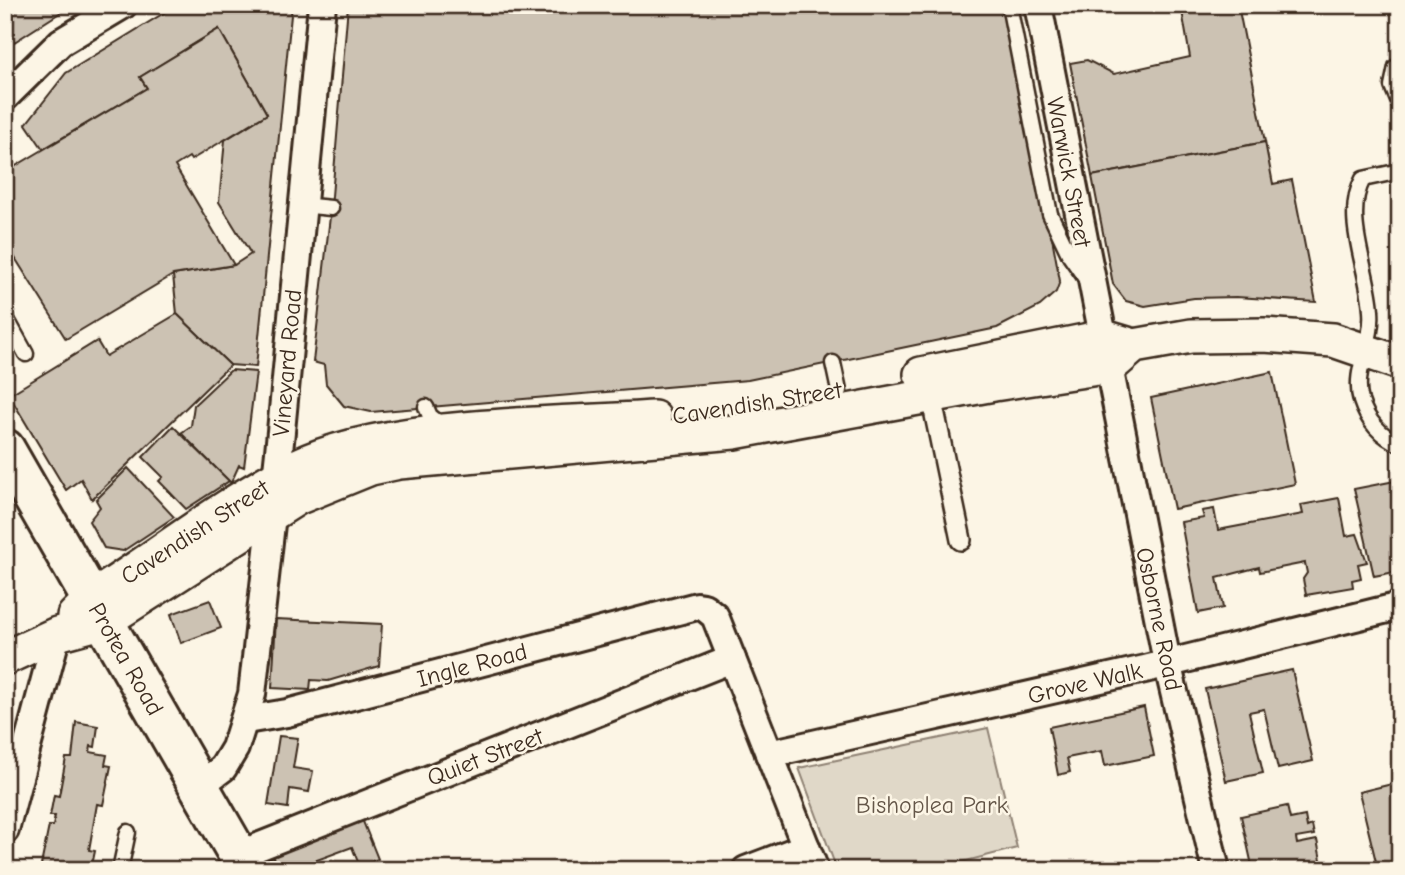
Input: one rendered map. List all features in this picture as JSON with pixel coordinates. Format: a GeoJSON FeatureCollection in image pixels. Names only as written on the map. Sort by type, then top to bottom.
{"type":"FeatureCollection","features":[{"type":"Feature","properties":{"kind":"main road","name":"Protea Road"},"geometry":{"type":"LineString","coordinates":[[5,449],[242,862]]}},
{"type":"Feature","properties":{"kind":"street"},"geometry":{"type":"LineString","coordinates":[[5,97],[61,42],[123,5]]}},
{"type":"Feature","properties":{"kind":"street","name":"Vineyard Road"},"geometry":{"type":"LineString","coordinates":[[199,786],[223,768],[235,748],[246,720],[276,480],[321,5]]}},
{"type":"Feature","properties":{"kind":"street","name":"Warwick Street"},"geometry":{"type":"LineString","coordinates":[[1038,5],[1091,286],[1116,350]]}},
{"type":"Feature","properties":{"kind":"street","name":"Cavendish Street"},"geometry":{"type":"LineString","coordinates":[[57,634],[297,498],[372,468],[424,458],[734,432],[994,384],[1116,350],[1191,336],[1302,336],[1333,340],[1400,363]]}},
{"type":"Feature","properties":{"kind":"street","name":"Cavendish Street"},"geometry":{"type":"LineString","coordinates":[[98,610],[276,480],[296,467],[331,453],[382,440],[460,431],[737,411],[836,377],[1116,350]]}},
{"type":"Feature","properties":{"kind":"street","name":"Osborne Road"},"geometry":{"type":"LineString","coordinates":[[1116,350],[1167,662],[1216,870]]}},
{"type":"Feature","properties":{"kind":"street"},"geometry":{"type":"LineString","coordinates":[[935,415],[961,540]]}},
{"type":"Feature","properties":{"kind":"street","name":"Ingle Road"},"geometry":{"type":"LineString","coordinates":[[246,720],[287,713],[697,606],[704,607],[715,616],[732,659]]}},
{"type":"Feature","properties":{"kind":"street","name":"Grove Walk"},"geometry":{"type":"LineString","coordinates":[[769,754],[1400,607]]}},
{"type":"Feature","properties":{"kind":"street"},"geometry":{"type":"LineString","coordinates":[[5,658],[57,634]]}},
{"type":"Feature","properties":{"kind":"street"},"geometry":{"type":"LineString","coordinates":[[5,830],[57,634]]}},
{"type":"Feature","properties":{"kind":"street"},"geometry":{"type":"LineString","coordinates":[[732,659],[811,858],[746,870]]}},
{"type":"Feature","properties":{"kind":"street","name":"Quiet Street"},"geometry":{"type":"LineString","coordinates":[[242,862],[732,659]]}},
{"type":"Feature","properties":{"kind":"lane"},"geometry":{"type":"LineString","coordinates":[[1009,5],[1050,214],[1070,256],[1091,286]]}},
{"type":"Feature","properties":{"kind":"lane"},"geometry":{"type":"LineString","coordinates":[[1396,67],[1391,86],[1400,105]]}},
{"type":"Feature","properties":{"kind":"lane"},"geometry":{"type":"LineString","coordinates":[[1400,171],[1363,179],[1353,200],[1371,300],[1373,329],[1358,379],[1361,401],[1368,417],[1379,431],[1400,444]]}},
{"type":"Feature","properties":{"kind":"lane"},"geometry":{"type":"LineString","coordinates":[[301,205],[331,208]]}},
{"type":"Feature","properties":{"kind":"lane"},"geometry":{"type":"LineString","coordinates":[[5,316],[26,354]]}},
{"type":"Feature","properties":{"kind":"lane"},"geometry":{"type":"LineString","coordinates":[[426,407],[437,423],[460,431]]}},
{"type":"Feature","properties":{"kind":"lane"},"geometry":{"type":"LineString","coordinates":[[120,870],[128,832]]}},
{"type":"Feature","properties":{"kind":"green space","name":"Bishoplea Park"},"geometry":{"type":"Polygon","coordinates":[[[988,728],[1017,848],[962,862],[963,870],[837,870],[799,768],[988,728]]]}},
{"type":"Feature","properties":{"kind":"building"},"geometry":{"type":"Polygon","coordinates":[[[5,5],[72,5],[5,48],[5,5]]]}},
{"type":"Feature","properties":{"kind":"building"},"geometry":{"type":"Polygon","coordinates":[[[177,5],[292,5],[256,367],[230,365],[177,314],[173,275],[234,265],[251,254],[219,202],[225,140],[267,114],[219,29],[140,77],[147,88],[43,149],[26,124],[66,73],[177,5]]]}},
{"type":"Feature","properties":{"kind":"building"},"geometry":{"type":"Polygon","coordinates":[[[348,5],[1009,5],[1060,281],[1056,292],[1040,306],[997,328],[748,380],[371,412],[344,406],[326,384],[324,365],[313,362],[331,208],[348,5]]]}},
{"type":"Feature","properties":{"kind":"building"},"geometry":{"type":"Polygon","coordinates":[[[1181,5],[1238,5],[1265,142],[1092,176],[1070,63],[1087,60],[1114,74],[1190,57],[1181,5]]]}},
{"type":"Feature","properties":{"kind":"building"},"geometry":{"type":"Polygon","coordinates":[[[219,29],[267,114],[191,160],[189,157],[175,166],[234,265],[173,275],[66,339],[5,242],[5,177],[14,167],[147,88],[140,77],[219,29]]]}},
{"type":"Feature","properties":{"kind":"building"},"geometry":{"type":"Polygon","coordinates":[[[1265,142],[1273,184],[1292,180],[1316,302],[1236,297],[1194,298],[1145,306],[1126,301],[1113,284],[1092,176],[1265,142]]]}},
{"type":"Feature","properties":{"kind":"building"},"geometry":{"type":"Polygon","coordinates":[[[177,314],[230,365],[92,499],[81,479],[66,490],[9,395],[97,341],[106,356],[177,314]]]}},
{"type":"Feature","properties":{"kind":"building"},"geometry":{"type":"Polygon","coordinates":[[[231,370],[256,372],[244,467],[239,465],[231,483],[181,433],[191,426],[194,405],[231,370]]]}},
{"type":"Feature","properties":{"kind":"building"},"geometry":{"type":"Polygon","coordinates":[[[1272,372],[1295,484],[1174,509],[1151,398],[1272,372]]]}},
{"type":"Feature","properties":{"kind":"building"},"geometry":{"type":"Polygon","coordinates":[[[173,426],[229,481],[186,509],[159,481],[163,477],[143,457],[173,426]]]}},
{"type":"Feature","properties":{"kind":"building"},"geometry":{"type":"Polygon","coordinates":[[[128,468],[174,517],[123,551],[104,548],[89,521],[100,507],[96,500],[128,468]]]}},
{"type":"Feature","properties":{"kind":"building"},"geometry":{"type":"Polygon","coordinates":[[[1400,480],[1400,571],[1374,576],[1354,489],[1400,480]]]}},
{"type":"Feature","properties":{"kind":"building"},"geometry":{"type":"Polygon","coordinates":[[[1339,498],[1346,536],[1357,534],[1367,562],[1358,564],[1361,578],[1352,580],[1353,587],[1306,595],[1303,579],[1307,573],[1305,563],[1260,572],[1259,567],[1217,578],[1223,608],[1198,613],[1181,522],[1204,518],[1202,511],[1214,509],[1218,530],[1303,514],[1301,505],[1339,498]]]}},
{"type":"Feature","properties":{"kind":"building"},"geometry":{"type":"Polygon","coordinates":[[[210,600],[221,628],[181,643],[171,614],[210,600]]]}},
{"type":"Feature","properties":{"kind":"building"},"geometry":{"type":"Polygon","coordinates":[[[276,619],[382,624],[379,666],[328,681],[311,680],[310,690],[272,688],[276,619]]]}},
{"type":"Feature","properties":{"kind":"building"},"geometry":{"type":"Polygon","coordinates":[[[1292,670],[1313,761],[1278,769],[1264,709],[1249,712],[1263,773],[1226,781],[1205,689],[1292,670]]]}},
{"type":"Feature","properties":{"kind":"building"},"geometry":{"type":"Polygon","coordinates":[[[1144,707],[1154,756],[1105,766],[1102,751],[1067,758],[1070,772],[1058,775],[1049,727],[1144,707]]]}},
{"type":"Feature","properties":{"kind":"building"},"geometry":{"type":"Polygon","coordinates":[[[76,722],[98,726],[95,747],[91,746],[90,752],[107,755],[105,765],[111,766],[103,805],[97,804],[89,850],[95,851],[91,870],[40,870],[49,826],[53,826],[55,816],[50,816],[54,795],[59,796],[66,758],[72,758],[76,722]]]}},
{"type":"Feature","properties":{"kind":"building"},"geometry":{"type":"Polygon","coordinates":[[[279,736],[298,738],[293,768],[313,771],[309,792],[290,789],[288,808],[268,805],[279,736]]]}},
{"type":"Feature","properties":{"kind":"building"},"geometry":{"type":"Polygon","coordinates":[[[1392,784],[1400,817],[1400,870],[1378,870],[1359,792],[1392,784]]]}},
{"type":"Feature","properties":{"kind":"building"},"geometry":{"type":"Polygon","coordinates":[[[1287,806],[1290,819],[1305,816],[1307,827],[1312,825],[1314,835],[1296,838],[1297,844],[1317,840],[1323,870],[1253,870],[1241,816],[1287,806]]]}},
{"type":"Feature","properties":{"kind":"building"},"geometry":{"type":"Polygon","coordinates":[[[360,814],[378,859],[360,867],[352,847],[290,870],[279,870],[271,850],[360,814]]]}}]}
